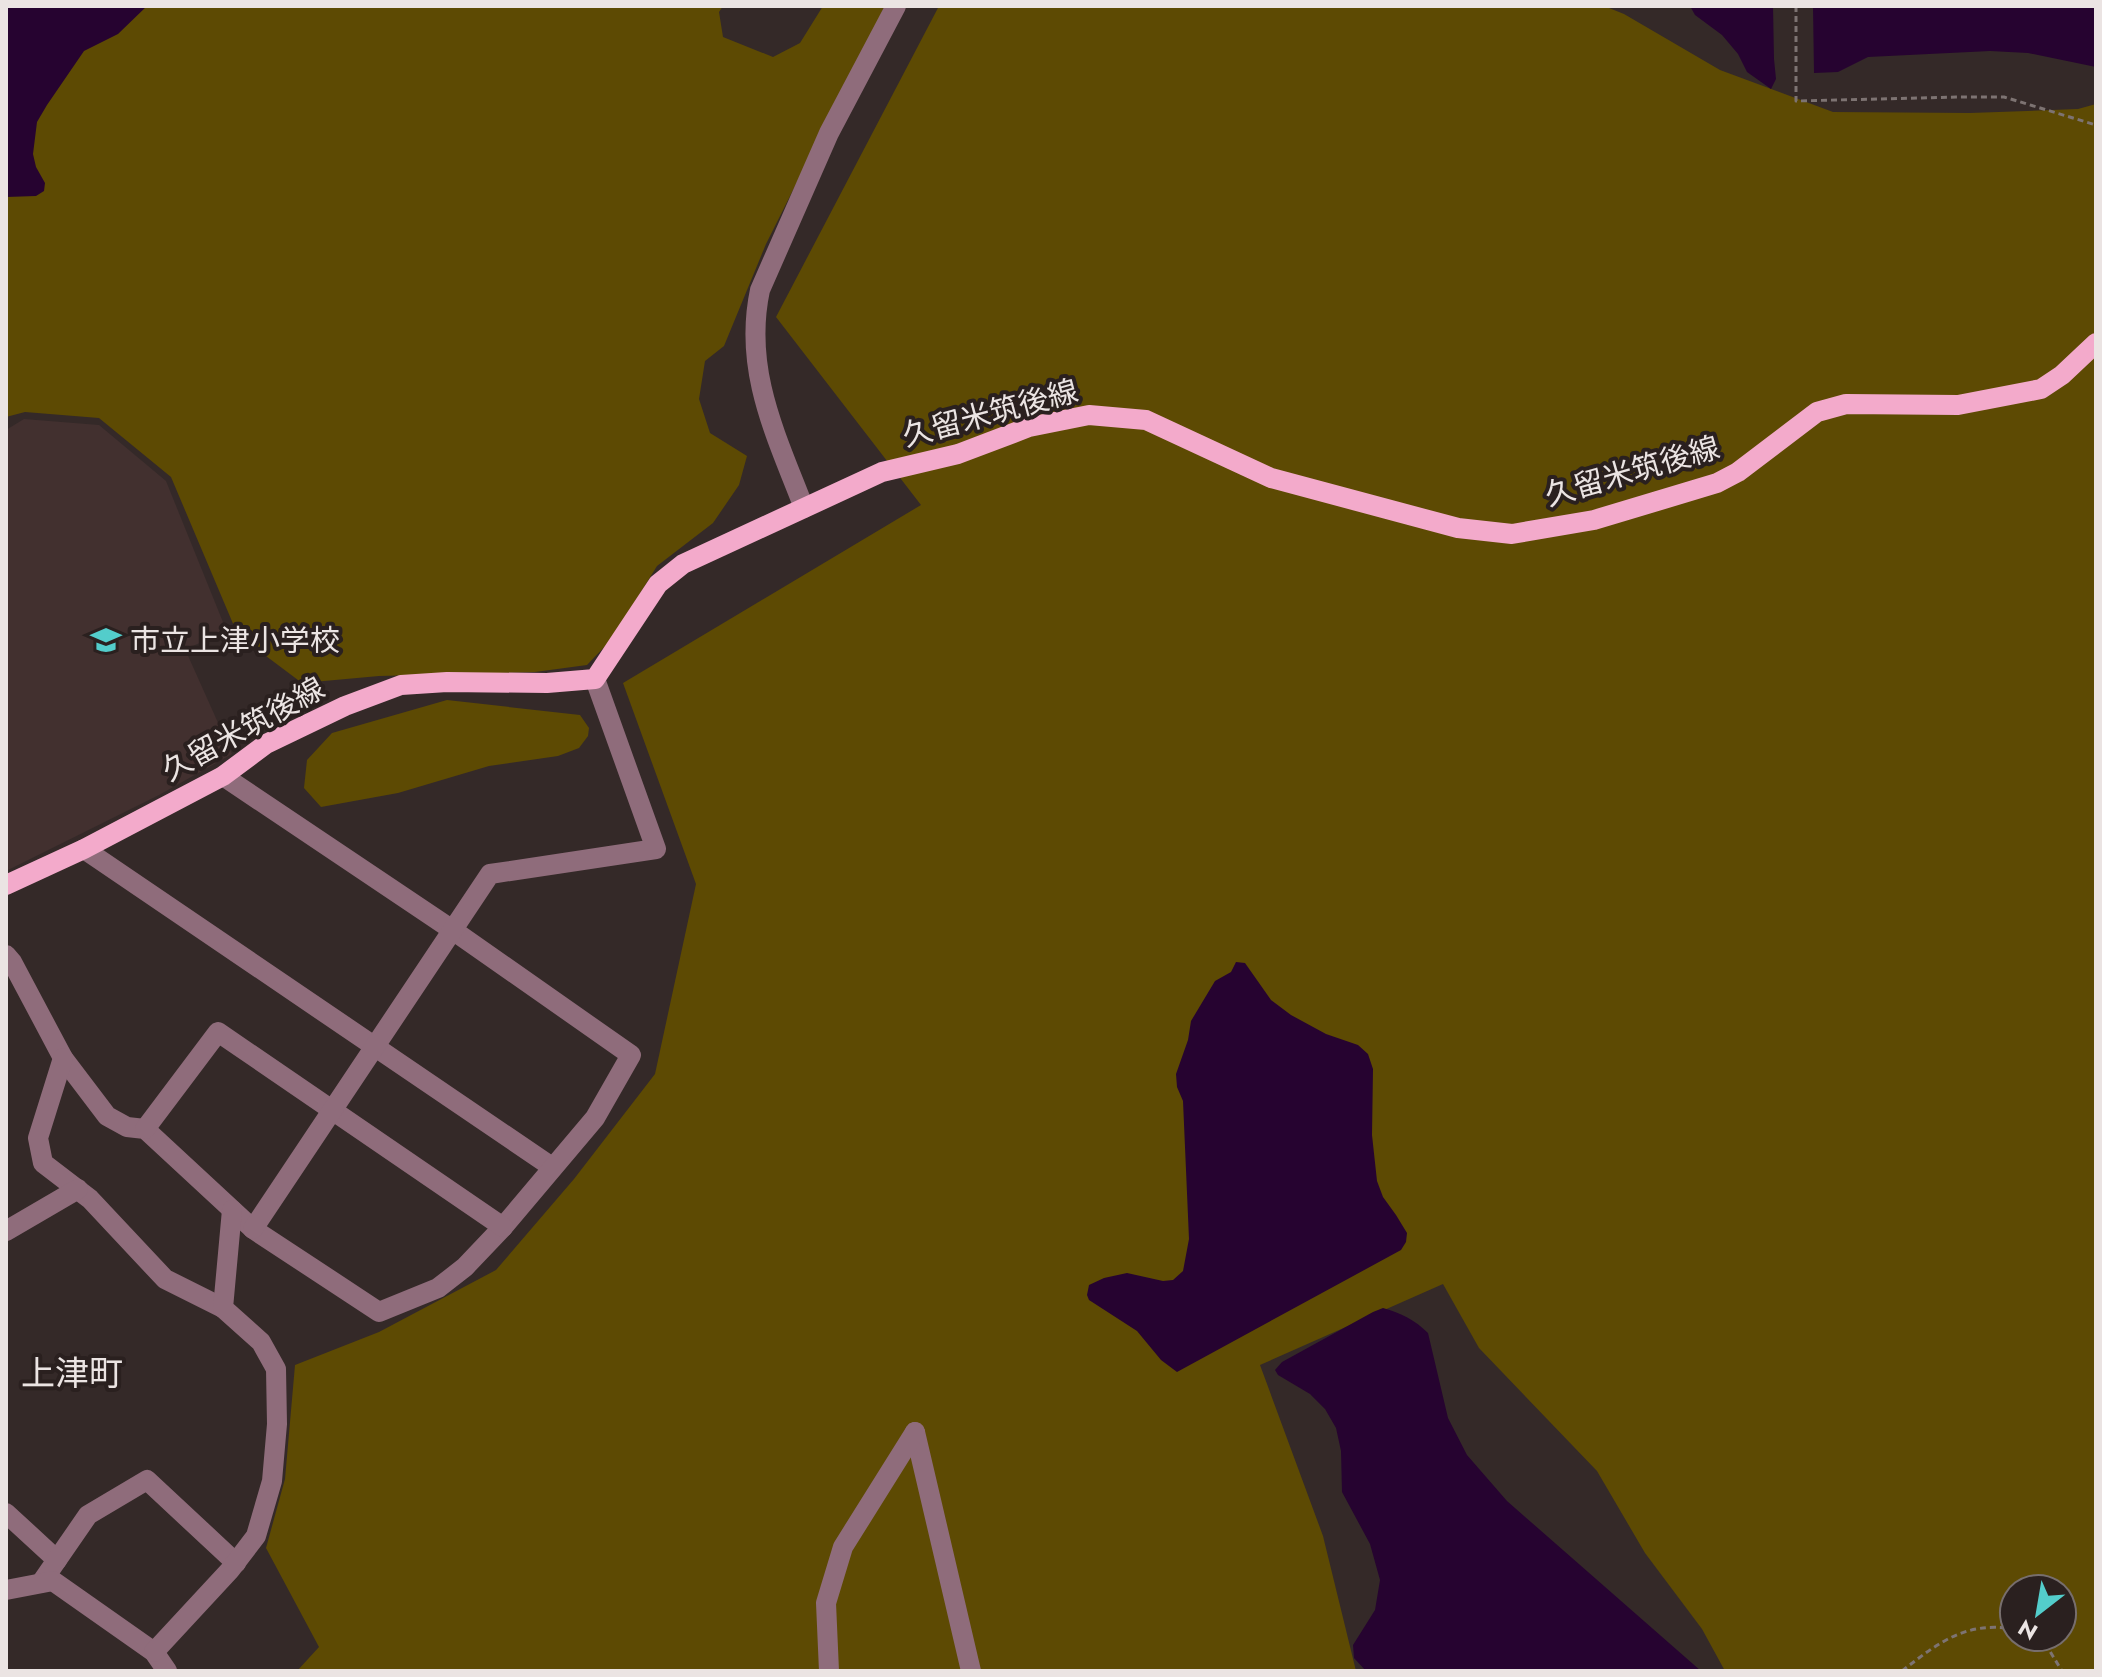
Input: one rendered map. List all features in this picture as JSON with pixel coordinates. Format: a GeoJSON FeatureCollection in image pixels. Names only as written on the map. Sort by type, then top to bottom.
{"type":"FeatureCollection","features":[{"type":"Feature","properties":{"kind":"main road","name":"久留米筑後線"},"geometry":{"type":"LineString","coordinates":[[6,885],[84,849],[223,776],[266,744],[345,706],[401,685],[547,683],[595,679],[658,584],[683,564],[882,472],[958,454],[1029,427],[1089,415],[1146,420],[1271,478],[1458,528],[1512,534],[1594,520],[1717,483],[1738,472],[1817,412],[1846,404],[1958,405],[2041,389],[2062,375],[2096,343]]}},
{"type":"Feature","properties":{"kind":"street"},"geometry":{"type":"LineString","coordinates":[[804,508],[767,411],[755,358],[755,312],[760,290],[829,133],[896,6]]}},
{"type":"Feature","properties":{"kind":"street"},"geometry":{"type":"LineString","coordinates":[[253,1229],[490,874],[656,849],[595,679]]}},
{"type":"Feature","properties":{"kind":"street"},"geometry":{"type":"LineString","coordinates":[[6,955],[63,1058],[107,1116],[127,1127],[145,1129],[253,1229],[379,1312],[438,1288],[465,1267],[595,1118],[631,1055],[454,931],[223,776]]}},
{"type":"Feature","properties":{"kind":"street"},"geometry":{"type":"LineString","coordinates":[[84,849],[549,1165]]}},
{"type":"Feature","properties":{"kind":"street"},"geometry":{"type":"LineString","coordinates":[[145,1129],[218,1032],[503,1227]]}},
{"type":"Feature","properties":{"kind":"street"},"geometry":{"type":"LineString","coordinates":[[63,1058],[38,1138],[43,1163],[90,1199],[165,1279],[223,1308],[261,1342],[276,1369],[277,1424],[272,1481],[256,1536],[236,1563],[154,1652]]}},
{"type":"Feature","properties":{"kind":"street"},"geometry":{"type":"LineString","coordinates":[[6,1231],[78,1189]]}},
{"type":"Feature","properties":{"kind":"street"},"geometry":{"type":"LineString","coordinates":[[223,1308],[232,1210]]}},
{"type":"Feature","properties":{"kind":"street"},"geometry":{"type":"LineString","coordinates":[[829,1671],[826,1603],[839,1558],[915,1432],[971,1671]]}},
{"type":"Feature","properties":{"kind":"street"},"geometry":{"type":"LineString","coordinates":[[41,1583],[88,1515],[147,1480],[236,1563]]}},
{"type":"Feature","properties":{"kind":"street"},"geometry":{"type":"LineString","coordinates":[[6,1513],[57,1560]]}},
{"type":"Feature","properties":{"kind":"street"},"geometry":{"type":"LineString","coordinates":[[6,1590],[53,1581],[154,1652],[167,1671]]}},
{"type":"Feature","properties":{"kind":"path"},"geometry":{"type":"LineString","coordinates":[[1796,6],[1796,101],[2004,97],[2096,125]]}},
{"type":"Feature","properties":{"kind":"path"},"geometry":{"type":"LineString","coordinates":[[1902,1671],[1940,1642],[1973,1629],[1998,1627]]}},
{"type":"Feature","properties":{"kind":"path"},"geometry":{"type":"LineString","coordinates":[[2051,1653],[2062,1671]]}},
{"type":"Feature","properties":{"kind":"shaded area"},"geometry":{"type":"Polygon","coordinates":[[[6,6],[147,6],[118,34],[84,51],[37,122],[33,154],[45,183],[44,191],[36,196],[6,197],[6,6]]]}},
{"type":"Feature","properties":{"kind":"shaded area"},"geometry":{"type":"Polygon","coordinates":[[[65,6],[723,6],[719,12],[723,37],[773,57],[800,43],[823,6],[885,6],[766,244],[724,346],[705,361],[699,399],[710,433],[747,456],[739,485],[713,523],[657,566],[611,640],[587,665],[535,672],[379,676],[302,683],[262,653],[234,626],[171,477],[99,418],[25,412],[6,417],[6,175],[65,6]]]}},
{"type":"Feature","properties":{"kind":"shaded area"},"geometry":{"type":"Polygon","coordinates":[[[939,6],[1604,6],[1624,14],[1720,70],[1833,112],[1970,113],[2078,109],[2096,104],[2096,1671],[1725,1671],[1702,1629],[1645,1553],[1597,1471],[1479,1348],[1443,1284],[1260,1365],[1323,1536],[1356,1671],[297,1671],[319,1647],[266,1548],[285,1479],[295,1365],[379,1332],[496,1270],[574,1179],[655,1074],[696,884],[623,683],[921,505],[776,317],[939,6]]]}},
{"type":"Feature","properties":{"kind":"shaded area"},"geometry":{"type":"Polygon","coordinates":[[[1690,6],[1773,6],[1776,79],[1771,89],[1747,72],[1738,54],[1722,35],[1695,15],[1690,6]]]}},
{"type":"Feature","properties":{"kind":"shaded area"},"geometry":{"type":"Polygon","coordinates":[[[1813,6],[2096,6],[2096,67],[2028,53],[1990,51],[1868,57],[1838,72],[1814,73],[1813,6]]]}},
{"type":"Feature","properties":{"kind":"shaded area","name":"市立上津小学校"},"geometry":{"type":"Polygon","coordinates":[[[24,419],[99,425],[166,481],[227,632],[185,649],[232,754],[159,795],[6,871],[6,430],[24,419]]]}},
{"type":"Feature","properties":{"kind":"shaded area"},"geometry":{"type":"Polygon","coordinates":[[[447,700],[580,715],[589,728],[588,736],[579,748],[558,756],[489,766],[398,793],[321,807],[304,788],[307,760],[332,733],[447,700]]]}},
{"type":"Feature","properties":{"kind":"shaded area"},"geometry":{"type":"Polygon","coordinates":[[[1236,962],[1245,963],[1271,1000],[1291,1015],[1326,1034],[1358,1045],[1368,1054],[1373,1069],[1372,1135],[1377,1181],[1383,1197],[1407,1233],[1406,1242],[1401,1250],[1177,1372],[1161,1360],[1137,1331],[1089,1300],[1087,1295],[1089,1285],[1104,1278],[1127,1273],[1163,1281],[1173,1280],[1183,1271],[1189,1239],[1183,1101],[1176,1074],[1191,1021],[1215,981],[1231,972],[1236,962]]]}},
{"type":"Feature","properties":{"kind":"shaded area"},"geometry":{"type":"Polygon","coordinates":[[[1383,1308],[1418,1324],[1428,1333],[1448,1418],[1467,1455],[1507,1501],[1701,1671],[1366,1671],[1354,1658],[1353,1645],[1375,1610],[1380,1580],[1370,1544],[1342,1492],[1341,1451],[1336,1428],[1325,1409],[1310,1394],[1278,1375],[1275,1370],[1282,1362],[1383,1308]]]}},
{"type":"Feature","properties":{"kind":"place","name":"市立上津小学校"},"geometry":{"type":"Point","coordinates":[106,640]}},
{"type":"Feature","properties":{"kind":"district","name":"上津町"},"geometry":{"type":"Point","coordinates":[72,1373]}}]}
